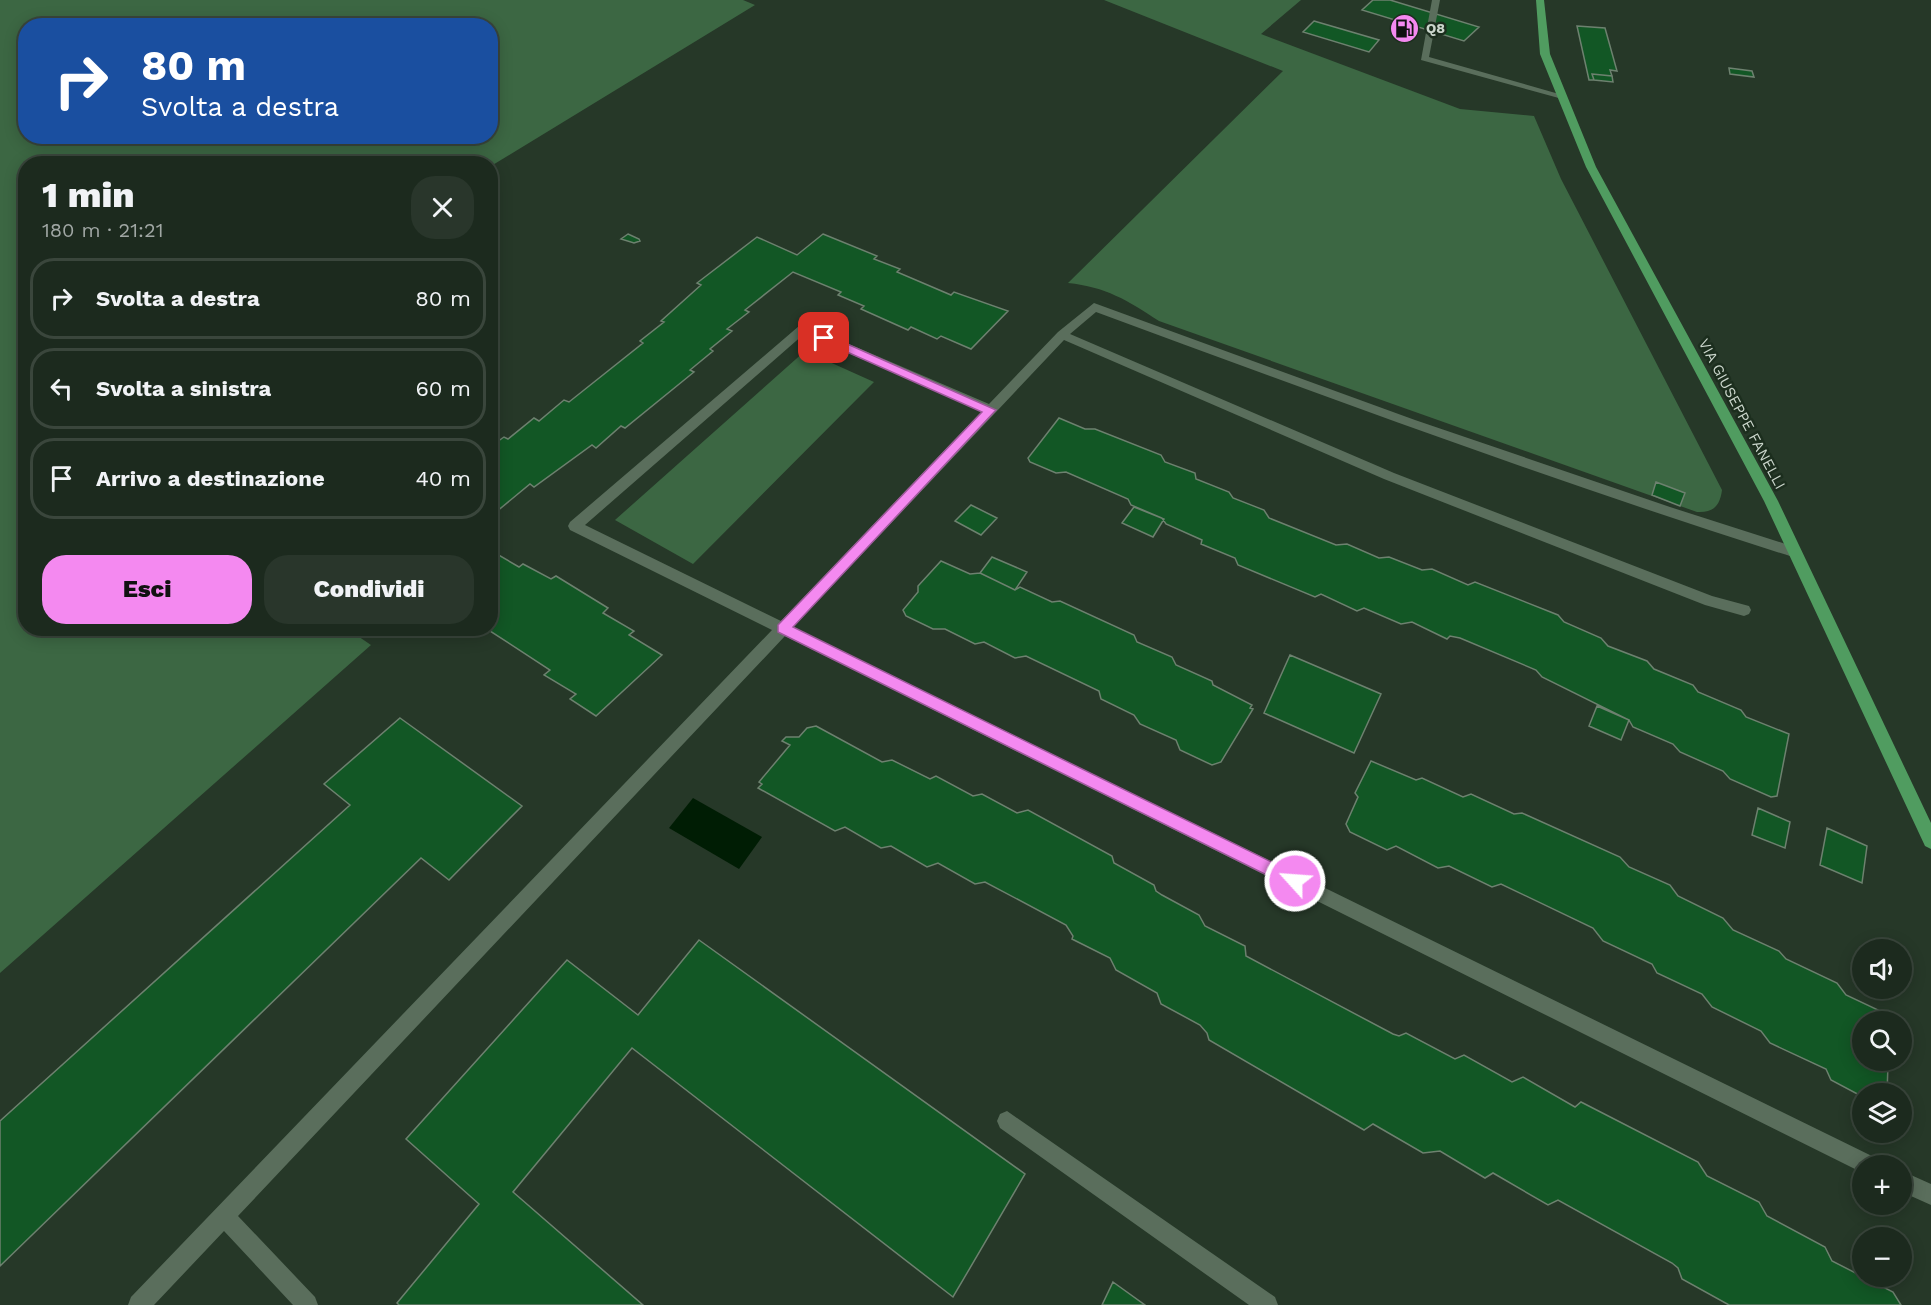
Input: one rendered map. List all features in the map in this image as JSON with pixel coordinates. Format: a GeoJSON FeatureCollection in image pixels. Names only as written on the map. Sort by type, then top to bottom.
{"type":"FeatureCollection","features":[{"type":"Feature","properties":{"kind":"main road","name":"VIA GIUSEPPE FANELLI"},"geometry":{"type":"LineString","coordinates":[[1540,0],[1545,54],[1591,167],[1771,501],[1793,552],[1931,841]]}},
{"type":"Feature","properties":{"kind":"street"},"geometry":{"type":"LineString","coordinates":[[1436,0],[1424,58],[1563,98]]}},
{"type":"Feature","properties":{"kind":"street"},"geometry":{"type":"LineString","coordinates":[[139,1305],[990,410],[1062,335],[1094,308],[1422,427],[1665,511],[1793,552]]}},
{"type":"Feature","properties":{"kind":"street"},"geometry":{"type":"LineString","coordinates":[[990,410],[803,329],[575,526],[1852,1157]]}},
{"type":"Feature","properties":{"kind":"street"},"geometry":{"type":"LineString","coordinates":[[1062,335],[1389,476],[1710,601],[1744,610]]}},
{"type":"Feature","properties":{"kind":"street"},"geometry":{"type":"LineString","coordinates":[[1007,1121],[1267,1305]]}},
{"type":"Feature","properties":{"kind":"street"},"geometry":{"type":"LineString","coordinates":[[1912,1186],[1931,1195]]}},
{"type":"Feature","properties":{"kind":"street"},"geometry":{"type":"LineString","coordinates":[[224,1215],[307,1305]]}},
{"type":"Feature","properties":{"kind":"shaded area"},"geometry":{"type":"Polygon","coordinates":[[[0,0],[743,0],[755,5],[498,162],[498,156],[18,156],[18,636],[358,636],[371,645],[0,973],[0,0]]]}},
{"type":"Feature","properties":{"kind":"shaded area"},"geometry":{"type":"Polygon","coordinates":[[[1104,0],[1301,0],[1261,34],[1460,109],[1534,116],[1561,179],[1722,490],[1720,500],[1715,507],[1711,510],[1697,512],[1159,321],[1105,291],[1068,283],[1283,71],[1104,0]]]}},
{"type":"Feature","properties":{"kind":"shaded area"},"geometry":{"type":"Polygon","coordinates":[[[805,351],[874,382],[693,564],[615,520],[805,351]]]}},
{"type":"Feature","properties":{"kind":"shaded area"},"geometry":{"type":"Polygon","coordinates":[[[693,798],[762,837],[739,869],[669,828],[693,798]]]}},
{"type":"Feature","properties":{"kind":"building"},"geometry":{"type":"Polygon","coordinates":[[[1373,0],[1390,0],[1479,27],[1464,41],[1362,10],[1373,0]]]}},
{"type":"Feature","properties":{"kind":"building"},"geometry":{"type":"Polygon","coordinates":[[[1314,21],[1379,40],[1369,52],[1303,32],[1314,21]]]}},
{"type":"Feature","properties":{"kind":"building"},"geometry":{"type":"Polygon","coordinates":[[[1577,26],[1605,28],[1617,71],[1610,70],[1612,76],[1592,74],[1594,80],[1589,80],[1577,26]]]}},
{"type":"Feature","properties":{"kind":"building"},"geometry":{"type":"Polygon","coordinates":[[[1729,68],[1752,71],[1754,77],[1730,74],[1729,68]]]}},
{"type":"Feature","properties":{"kind":"building"},"geometry":{"type":"Polygon","coordinates":[[[1592,74],[1612,76],[1613,82],[1594,80],[1592,74]]]}},
{"type":"Feature","properties":{"kind":"building"},"geometry":{"type":"Polygon","coordinates":[[[628,234],[640,241],[634,243],[621,239],[628,234]]]}},
{"type":"Feature","properties":{"kind":"building"},"geometry":{"type":"Polygon","coordinates":[[[823,234],[877,256],[874,259],[900,269],[897,272],[951,295],[954,292],[1008,311],[971,349],[941,336],[937,339],[911,327],[908,330],[861,309],[864,306],[838,295],[841,292],[793,272],[745,310],[749,312],[727,329],[732,331],[690,370],[694,372],[625,428],[621,426],[596,448],[592,445],[534,487],[530,484],[498,510],[498,441],[504,437],[508,439],[534,418],[539,421],[564,400],[569,402],[643,343],[640,341],[664,322],[661,321],[701,285],[697,283],[757,237],[797,255],[823,234]]]}},
{"type":"Feature","properties":{"kind":"building"},"geometry":{"type":"Polygon","coordinates":[[[1059,418],[1085,429],[1095,429],[1161,455],[1165,462],[1195,473],[1196,479],[1229,492],[1233,498],[1264,510],[1269,518],[1336,545],[1347,544],[1379,558],[1389,557],[1422,570],[1432,569],[1468,585],[1475,582],[1558,615],[1564,622],[1601,638],[1608,646],[1647,661],[1654,669],[1693,685],[1698,692],[1741,710],[1746,717],[1789,734],[1777,796],[1771,797],[1730,779],[1723,771],[1680,752],[1673,744],[1633,727],[1629,720],[1542,677],[1536,670],[1460,638],[1450,636],[1447,639],[1412,622],[1401,624],[1364,608],[1357,611],[1321,594],[1315,597],[1238,565],[1235,558],[1201,544],[1202,540],[1166,524],[1162,518],[1131,505],[1128,499],[1066,472],[1056,473],[1030,462],[1028,458],[1059,418]]]}},
{"type":"Feature","properties":{"kind":"building"},"geometry":{"type":"Polygon","coordinates":[[[1656,482],[1685,493],[1680,506],[1652,495],[1656,482]]]}},
{"type":"Feature","properties":{"kind":"building"},"geometry":{"type":"Polygon","coordinates":[[[971,505],[997,518],[981,535],[955,521],[971,505]]]}},
{"type":"Feature","properties":{"kind":"building"},"geometry":{"type":"Polygon","coordinates":[[[1134,507],[1164,519],[1153,537],[1122,523],[1134,507]]]}},
{"type":"Feature","properties":{"kind":"building"},"geometry":{"type":"Polygon","coordinates":[[[498,555],[519,567],[523,564],[551,579],[556,576],[608,608],[603,613],[634,631],[629,635],[662,655],[596,716],[570,699],[576,694],[544,675],[550,670],[498,636],[498,555]]]}},
{"type":"Feature","properties":{"kind":"building"},"geometry":{"type":"Polygon","coordinates":[[[992,557],[1027,572],[1015,590],[980,573],[992,557]]]}},
{"type":"Feature","properties":{"kind":"building"},"geometry":{"type":"Polygon","coordinates":[[[941,561],[970,574],[980,573],[1015,590],[1020,587],[1052,602],[1060,601],[1134,635],[1137,642],[1172,657],[1176,665],[1212,681],[1213,685],[1252,705],[1250,708],[1253,709],[1221,762],[1212,765],[1180,750],[1176,740],[1140,724],[1134,715],[1101,699],[1099,691],[1026,656],[1015,658],[984,642],[975,644],[945,629],[933,629],[906,616],[903,610],[918,592],[918,586],[941,561]]]}},
{"type":"Feature","properties":{"kind":"building"},"geometry":{"type":"Polygon","coordinates":[[[1290,655],[1381,694],[1354,753],[1264,713],[1290,655]]]}},
{"type":"Feature","properties":{"kind":"building"},"geometry":{"type":"Polygon","coordinates":[[[1597,706],[1629,720],[1621,740],[1589,726],[1597,706]]]}},
{"type":"Feature","properties":{"kind":"building"},"geometry":{"type":"Polygon","coordinates":[[[400,718],[522,806],[449,880],[421,858],[0,1266],[0,1121],[350,805],[324,784],[400,718]]]}},
{"type":"Feature","properties":{"kind":"building"},"geometry":{"type":"Polygon","coordinates":[[[816,726],[882,762],[892,760],[930,779],[936,776],[973,796],[982,794],[1017,813],[1028,810],[1112,856],[1114,863],[1154,885],[1156,891],[1162,895],[1199,915],[1205,926],[1245,946],[1246,956],[1393,1034],[1399,1036],[1406,1033],[1455,1059],[1464,1055],[1512,1082],[1523,1077],[1575,1107],[1581,1102],[1698,1162],[1707,1176],[1759,1202],[1767,1216],[1825,1247],[1832,1261],[1852,1271],[1852,1287],[1883,1287],[1893,1292],[1901,1305],[1729,1305],[1682,1279],[1678,1268],[1672,1263],[1558,1200],[1548,1205],[1493,1173],[1485,1178],[1440,1151],[1423,1153],[1373,1124],[1364,1130],[1209,1040],[1207,1033],[1200,1025],[1161,1004],[1157,993],[1116,970],[1110,958],[1072,939],[1073,936],[1066,925],[985,882],[975,884],[938,863],[927,867],[891,846],[881,848],[845,827],[835,831],[758,788],[762,784],[759,782],[790,745],[782,741],[786,737],[799,737],[807,728],[816,726]]]}},
{"type":"Feature","properties":{"kind":"building"},"geometry":{"type":"Polygon","coordinates":[[[1371,761],[1416,780],[1422,778],[1463,797],[1471,794],[1514,814],[1522,813],[1620,857],[1629,867],[1670,885],[1678,896],[1723,918],[1733,930],[1779,951],[1786,959],[1837,983],[1852,999],[1880,1011],[1852,1011],[1852,1071],[1888,1071],[1887,1083],[1852,1083],[1852,1091],[1831,1080],[1826,1069],[1770,1043],[1761,1031],[1712,1007],[1702,994],[1657,973],[1652,964],[1603,941],[1593,928],[1501,884],[1492,887],[1449,866],[1438,868],[1396,846],[1387,850],[1350,832],[1346,824],[1358,797],[1355,793],[1371,761]]]}},
{"type":"Feature","properties":{"kind":"building"},"geometry":{"type":"Polygon","coordinates":[[[1758,808],[1790,822],[1785,848],[1752,835],[1758,808]]]}},
{"type":"Feature","properties":{"kind":"building"},"geometry":{"type":"Polygon","coordinates":[[[1827,828],[1867,846],[1862,883],[1820,865],[1827,828]]]}},
{"type":"Feature","properties":{"kind":"building"},"geometry":{"type":"Polygon","coordinates":[[[699,940],[1025,1174],[953,1297],[632,1048],[513,1192],[643,1305],[399,1305],[397,1303],[479,1204],[406,1139],[567,960],[638,1015],[699,940]]]}},
{"type":"Feature","properties":{"kind":"building"},"geometry":{"type":"Polygon","coordinates":[[[1113,1282],[1145,1305],[1102,1305],[1113,1282]]]}},
{"type":"Feature","properties":{"kind":"place","name":"Q8"},"geometry":{"type":"Point","coordinates":[1405,28]}},
{"type":"Feature","properties":{"kind":"route"},"geometry":{"type":"LineString","coordinates":[[824,338],[990,410],[783,628],[1295,881]]}}]}
